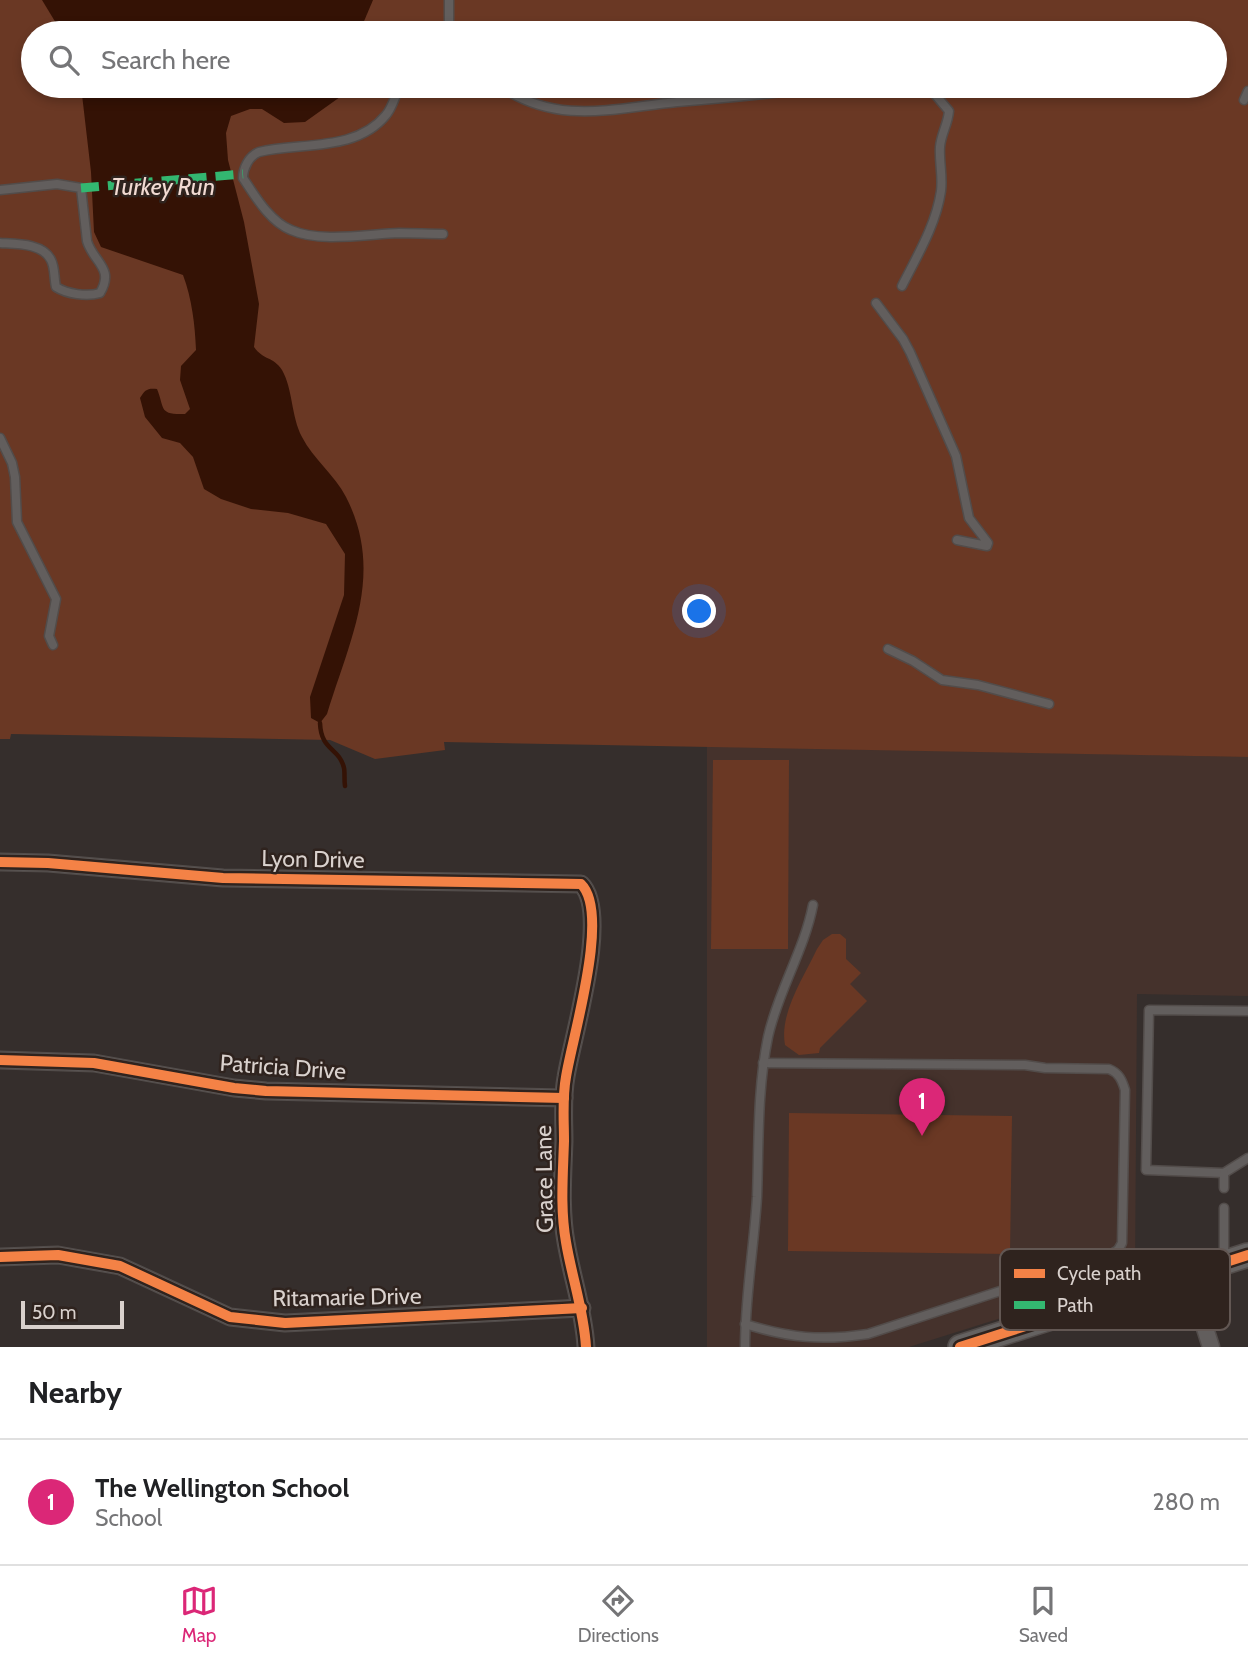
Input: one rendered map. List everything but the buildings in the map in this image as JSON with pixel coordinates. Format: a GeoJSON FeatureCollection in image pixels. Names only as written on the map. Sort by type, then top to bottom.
{"type":"FeatureCollection","features":[{"type":"Feature","properties":{"kind":"main road"},"geometry":{"type":"LineString","coordinates":[[1230,1260],[1248,1255]]}},
{"type":"Feature","properties":{"kind":"main road"},"geometry":{"type":"LineString","coordinates":[[960,1347],[1014,1330]]}},
{"type":"Feature","properties":{"kind":"street","name":"Lyon Drive"},"geometry":{"type":"LineString","coordinates":[[0,862],[48,863],[223,878],[575,883],[581,884],[587,890],[591,901],[591,926]]}},
{"type":"Feature","properties":{"kind":"street","name":"Grace Lane"},"geometry":{"type":"LineString","coordinates":[[586,1347],[582,1308],[570,1263],[563,1213],[564,1098],[587,981],[591,926]]}},
{"type":"Feature","properties":{"kind":"street","name":"Patricia Drive"},"geometry":{"type":"LineString","coordinates":[[0,1060],[94,1063],[234,1088],[266,1091],[564,1098]]}},
{"type":"Feature","properties":{"kind":"street","name":"Ritamarie Drive"},"geometry":{"type":"LineString","coordinates":[[0,1257],[58,1255],[120,1266],[230,1317],[285,1323],[582,1308]]}},
{"type":"Feature","properties":{"kind":"street"},"geometry":{"type":"LineString","coordinates":[[1206,1330],[1211,1347]]}},
{"type":"Feature","properties":{"kind":"lane"},"geometry":{"type":"LineString","coordinates":[[449,0],[449,21]]}},
{"type":"Feature","properties":{"kind":"lane"},"geometry":{"type":"LineString","coordinates":[[1244,100],[1248,91]]}},
{"type":"Feature","properties":{"kind":"lane"},"geometry":{"type":"LineString","coordinates":[[395,98],[388,114],[362,135],[347,140],[259,152],[254,154],[247,164],[243,178],[267,211],[291,231],[356,237],[400,233],[443,234]]}},
{"type":"Feature","properties":{"kind":"lane"},"geometry":{"type":"LineString","coordinates":[[523,98],[555,108],[598,113],[723,98]]}},
{"type":"Feature","properties":{"kind":"lane"},"geometry":{"type":"LineString","coordinates":[[902,286],[932,226],[941,190],[940,144],[949,111],[939,98]]}},
{"type":"Feature","properties":{"kind":"lane"},"geometry":{"type":"LineString","coordinates":[[0,190],[57,184],[81,188],[87,241],[89,249],[102,264],[105,285],[100,293],[92,296],[61,290],[56,287],[51,259],[43,252],[34,246],[0,243]]}},
{"type":"Feature","properties":{"kind":"lane"},"geometry":{"type":"LineString","coordinates":[[876,303],[903,339],[956,456],[969,518],[988,543],[987,546],[957,540]]}},
{"type":"Feature","properties":{"kind":"lane"},"geometry":{"type":"LineString","coordinates":[[0,438],[12,463],[15,477],[17,522],[55,599],[49,636],[52,645]]}},
{"type":"Feature","properties":{"kind":"lane"},"geometry":{"type":"LineString","coordinates":[[888,649],[942,680],[978,685],[1049,705]]}},
{"type":"Feature","properties":{"kind":"lane"},"geometry":{"type":"LineString","coordinates":[[745,1347],[754,1241],[758,1109],[763,1063],[775,1014],[808,930],[813,905]]}},
{"type":"Feature","properties":{"kind":"lane"},"geometry":{"type":"LineString","coordinates":[[1248,1011],[1149,1010],[1146,1170],[1224,1173],[1248,1158]]}},
{"type":"Feature","properties":{"kind":"lane"},"geometry":{"type":"LineString","coordinates":[[763,1063],[1025,1065],[1109,1069],[1115,1072],[1125,1090],[1122,1244],[1119,1249]]}},
{"type":"Feature","properties":{"kind":"lane"},"geometry":{"type":"LineString","coordinates":[[1224,1173],[1224,1188]]}},
{"type":"Feature","properties":{"kind":"lane"},"geometry":{"type":"LineString","coordinates":[[1224,1208],[1224,1249]]}},
{"type":"Feature","properties":{"kind":"lane"},"geometry":{"type":"LineString","coordinates":[[745,1324],[774,1333],[814,1339],[868,1334],[1000,1291]]}},
{"type":"Feature","properties":{"kind":"shaded area"},"geometry":{"type":"Polygon","coordinates":[[[0,0],[1248,0],[1248,757],[444,742],[445,750],[375,759],[330,740],[11,734],[10,739],[0,739],[0,0]]]}},
{"type":"Feature","properties":{"kind":"shaded area"},"geometry":{"type":"Polygon","coordinates":[[[707,746],[1248,757],[1248,996],[1137,994],[1135,1249],[1000,1249],[1000,1318],[909,1347],[707,1347],[707,746]]]}},
{"type":"Feature","properties":{"kind":"shaded area"},"geometry":{"type":"Polygon","coordinates":[[[713,760],[789,760],[788,949],[711,949],[713,760]]]}},
{"type":"Feature","properties":{"kind":"shaded area"},"geometry":{"type":"Polygon","coordinates":[[[832,934],[840,934],[846,939],[846,959],[861,973],[850,984],[867,1001],[820,1048],[819,1053],[799,1055],[785,1045],[784,1033],[789,1008],[817,949],[823,940],[832,934]]]}},
{"type":"Feature","properties":{"kind":"shaded area"},"geometry":{"type":"Polygon","coordinates":[[[789,1113],[1012,1116],[1010,1249],[1000,1249],[1000,1254],[788,1251],[789,1113]]]}},
{"type":"Feature","properties":{"kind":"water"},"geometry":{"type":"Polygon","coordinates":[[[42,0],[373,0],[364,21],[55,21],[42,0]]]}},
{"type":"Feature","properties":{"kind":"water","name":"Turkey Run"},"geometry":{"type":"Polygon","coordinates":[[[82,98],[339,98],[305,122],[284,123],[262,109],[250,109],[231,116],[226,133],[228,160],[244,222],[259,304],[254,347],[261,355],[275,362],[286,377],[302,437],[346,497],[357,525],[363,552],[360,606],[327,714],[320,723],[311,718],[310,697],[344,595],[345,554],[326,524],[288,513],[251,509],[221,499],[204,489],[193,457],[180,443],[162,438],[145,417],[140,398],[145,391],[151,389],[157,389],[166,412],[185,414],[190,409],[180,380],[181,366],[196,350],[191,303],[183,275],[101,247],[94,232],[91,172],[82,98]]]}},
{"type":"Feature","properties":{"kind":"waterway","name":"Turkey Run"},"geometry":{"type":"LineString","coordinates":[[320,723],[323,739],[342,761],[345,786]]}},
{"type":"Feature","properties":{"kind":"marked path"},"geometry":{"type":"LineString","coordinates":[[81,188],[243,174]]}},
{"type":"Feature","properties":{"kind":"cycle path"},"geometry":{"type":"LineString","coordinates":[[0,862],[48,863],[223,878],[581,884],[589,899],[592,921],[591,948],[565,1085],[562,1204],[566,1242],[583,1320],[586,1347]]}},
{"type":"Feature","properties":{"kind":"cycle path"},"geometry":{"type":"LineString","coordinates":[[0,1060],[94,1063],[234,1088],[266,1091],[564,1098]]}},
{"type":"Feature","properties":{"kind":"cycle path"},"geometry":{"type":"LineString","coordinates":[[0,1257],[58,1255],[120,1266],[230,1317],[285,1323],[582,1308]]}},
{"type":"Feature","properties":{"kind":"cycle path"},"geometry":{"type":"LineString","coordinates":[[1230,1261],[1248,1255]]}},
{"type":"Feature","properties":{"kind":"cycle path"},"geometry":{"type":"LineString","coordinates":[[960,1347],[1013,1330]]}},
{"type":"Feature","properties":{"kind":"place","name":"The Wellington School"},"geometry":{"type":"Point","coordinates":[922,1136]}}]}
